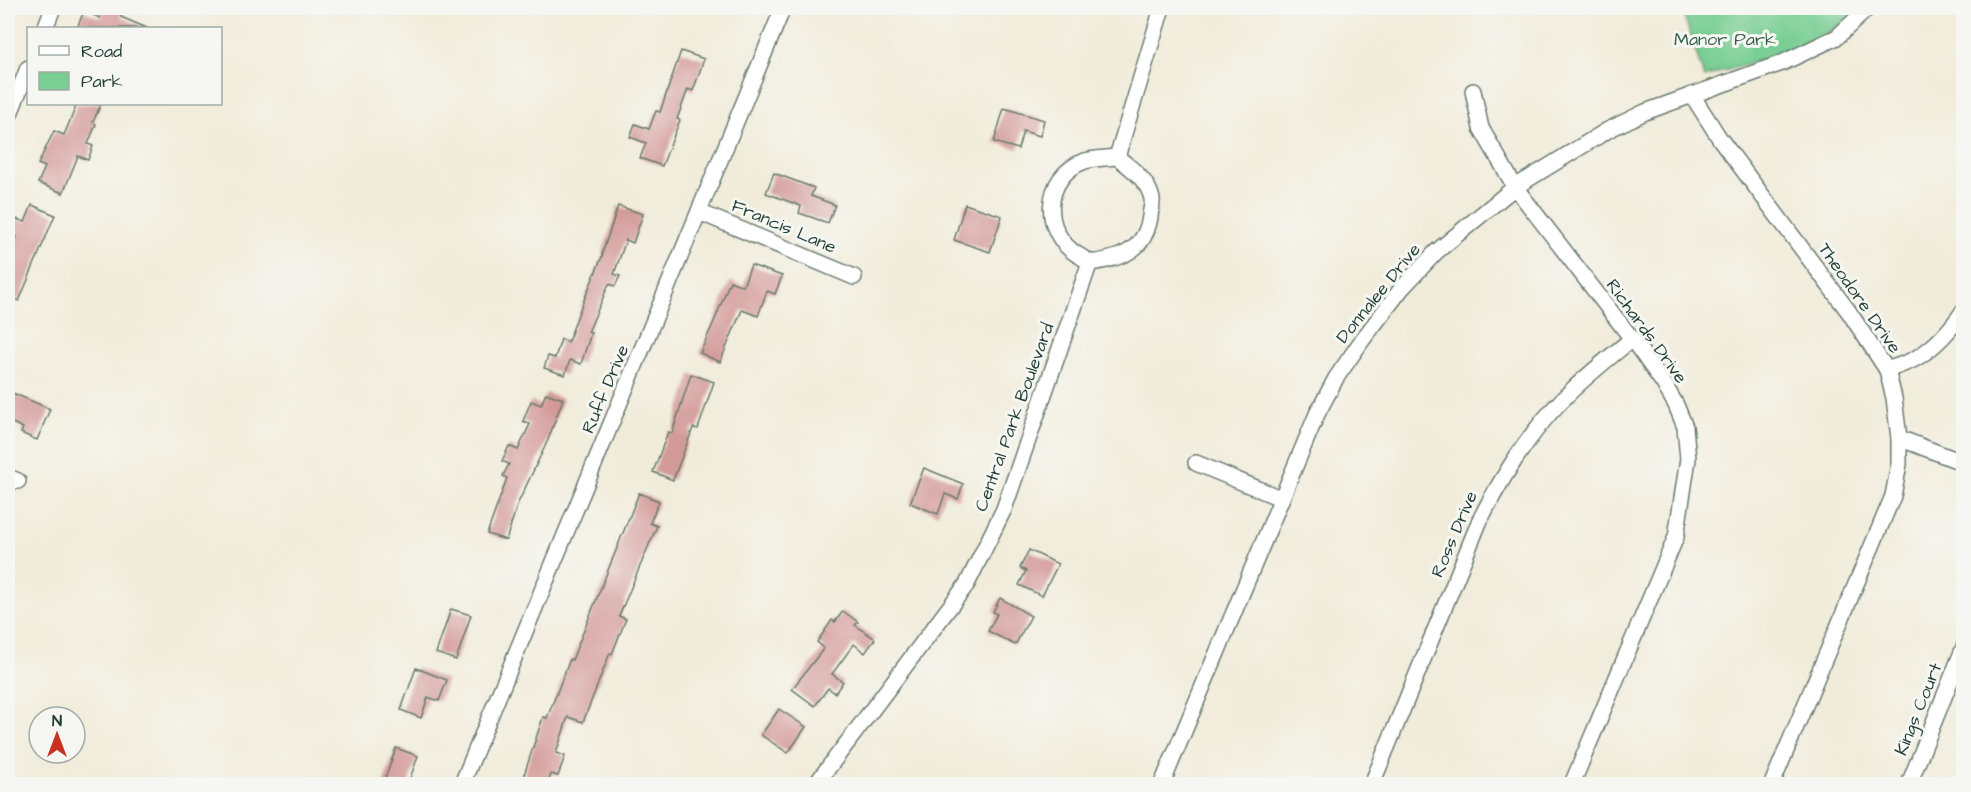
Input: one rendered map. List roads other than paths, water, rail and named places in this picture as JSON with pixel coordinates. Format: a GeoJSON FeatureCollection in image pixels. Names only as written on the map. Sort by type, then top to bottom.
{"type":"FeatureCollection","features":[{"type":"Feature","properties":{"kind":"street"},"geometry":{"type":"LineString","coordinates":[[45,27],[53,8]]}},
{"type":"Feature","properties":{"kind":"street","name":"Ruff Drive"},"geometry":{"type":"LineString","coordinates":[[462,784],[783,8]]}},
{"type":"Feature","properties":{"kind":"street"},"geometry":{"type":"LineString","coordinates":[[1117,157],[1162,8]]}},
{"type":"Feature","properties":{"kind":"street","name":"Donnalee Drive"},"geometry":{"type":"LineString","coordinates":[[1162,784],[1317,414],[1336,378],[1402,288],[1436,252],[1515,187],[1608,130],[1645,112],[1782,63],[1837,37],[1868,8]]}},
{"type":"Feature","properties":{"kind":"street"},"geometry":{"type":"LineString","coordinates":[[8,119],[27,71]]}},
{"type":"Feature","properties":{"kind":"street","name":"Richards Drive"},"geometry":{"type":"LineString","coordinates":[[1473,90],[1481,128],[1515,187],[1664,384],[1676,405],[1684,427],[1688,459],[1676,537],[1572,784]]}},
{"type":"Feature","properties":{"kind":"street","name":"Theodore Drive"},"geometry":{"type":"LineString","coordinates":[[1692,95],[1720,139],[1849,312],[1887,370],[1894,398],[1899,438],[1899,464],[1893,496],[1772,784]]}},
{"type":"Feature","properties":{"kind":"street"},"geometry":{"type":"LineString","coordinates":[[1117,157],[1140,176],[1152,199],[1148,229],[1138,246],[1125,255],[1090,262],[1070,250],[1056,232],[1050,204],[1056,186],[1073,167],[1087,160],[1117,157]]}},
{"type":"Feature","properties":{"kind":"street","name":"Francis Lane"},"geometry":{"type":"LineString","coordinates":[[699,212],[854,277]]}},
{"type":"Feature","properties":{"kind":"street","name":"Central Park Boulevard"},"geometry":{"type":"LineString","coordinates":[[816,784],[967,584],[1004,509],[1090,262]]}},
{"type":"Feature","properties":{"kind":"street"},"geometry":{"type":"LineString","coordinates":[[1887,370],[1917,357],[1938,340],[1956,322],[1964,310]]}},
{"type":"Feature","properties":{"kind":"street","name":"Ross Drive"},"geometry":{"type":"LineString","coordinates":[[1372,784],[1480,520],[1497,486],[1537,428],[1566,396],[1632,339]]}},
{"type":"Feature","properties":{"kind":"street"},"geometry":{"type":"LineString","coordinates":[[1899,438],[1964,463]]}},
{"type":"Feature","properties":{"kind":"street"},"geometry":{"type":"LineString","coordinates":[[1196,464],[1280,498]]}},
{"type":"Feature","properties":{"kind":"street","name":"Kings Court"},"geometry":{"type":"LineString","coordinates":[[1909,784],[1964,647]]}},
{"type":"Feature","properties":{"kind":"park label","name":"Manor Park"},"geometry":{"type":"Point","coordinates":[1725,39]}}]}
